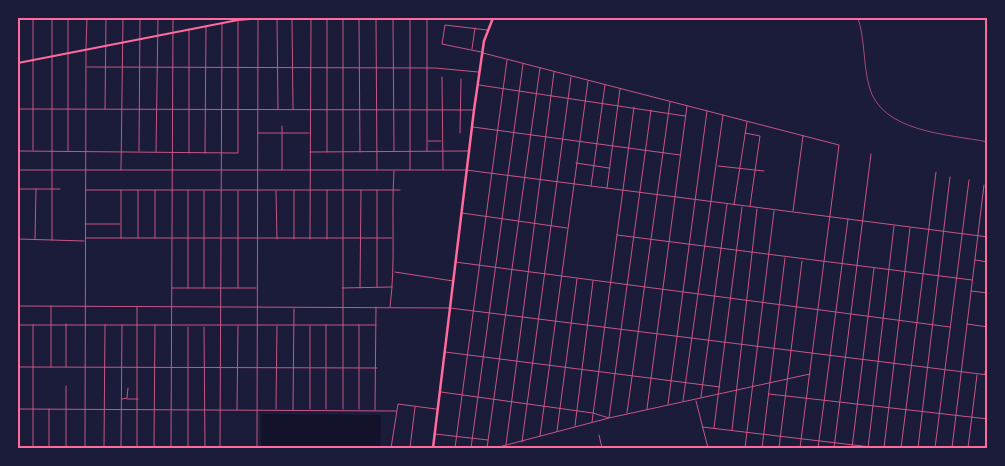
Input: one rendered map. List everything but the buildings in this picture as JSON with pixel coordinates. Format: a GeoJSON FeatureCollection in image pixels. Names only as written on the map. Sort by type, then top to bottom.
{"type":"FeatureCollection","features":[{"type":"Feature","properties":{"kind":"highway"},"geometry":{"type":"LineString","coordinates":[[433,448],[479,72],[482,52],[492,19]]}},
{"type":"Feature","properties":{"kind":"main road"},"geometry":{"type":"LineString","coordinates":[[18,62],[238,20],[260,18]]}},
{"type":"Feature","properties":{"kind":"street"},"geometry":{"type":"LineString","coordinates":[[33,18],[33,151]]}},
{"type":"Feature","properties":{"kind":"street"},"geometry":{"type":"LineString","coordinates":[[52,18],[52,240]]}},
{"type":"Feature","properties":{"kind":"street"},"geometry":{"type":"LineString","coordinates":[[68,18],[68,151]]}},
{"type":"Feature","properties":{"kind":"street"},"geometry":{"type":"LineString","coordinates":[[85,448],[85,190],[88,18]]}},
{"type":"Feature","properties":{"kind":"street"},"geometry":{"type":"LineString","coordinates":[[105,110],[106,18]]}},
{"type":"Feature","properties":{"kind":"street"},"geometry":{"type":"LineString","coordinates":[[121,170],[123,18]]}},
{"type":"Feature","properties":{"kind":"street"},"geometry":{"type":"LineString","coordinates":[[139,152],[140,18]]}},
{"type":"Feature","properties":{"kind":"street"},"geometry":{"type":"LineString","coordinates":[[156,152],[158,18]]}},
{"type":"Feature","properties":{"kind":"street"},"geometry":{"type":"LineString","coordinates":[[171,448],[173,18]]}},
{"type":"Feature","properties":{"kind":"street"},"geometry":{"type":"LineString","coordinates":[[257,448],[257,110],[260,18]]}},
{"type":"Feature","properties":{"kind":"street"},"geometry":{"type":"LineString","coordinates":[[277,18],[278,110]]}},
{"type":"Feature","properties":{"kind":"street"},"geometry":{"type":"LineString","coordinates":[[292,18],[293,110]]}},
{"type":"Feature","properties":{"kind":"street"},"geometry":{"type":"LineString","coordinates":[[310,240],[311,18]]}},
{"type":"Feature","properties":{"kind":"street"},"geometry":{"type":"LineString","coordinates":[[327,18],[327,152]]}},
{"type":"Feature","properties":{"kind":"street"},"geometry":{"type":"LineString","coordinates":[[343,18],[343,409]]}},
{"type":"Feature","properties":{"kind":"street"},"geometry":{"type":"LineString","coordinates":[[359,18],[360,152]]}},
{"type":"Feature","properties":{"kind":"street"},"geometry":{"type":"LineString","coordinates":[[376,18],[377,170]]}},
{"type":"Feature","properties":{"kind":"street"},"geometry":{"type":"LineString","coordinates":[[393,18],[394,151]]}},
{"type":"Feature","properties":{"kind":"street"},"geometry":{"type":"LineString","coordinates":[[410,18],[410,170]]}},
{"type":"Feature","properties":{"kind":"street"},"geometry":{"type":"LineString","coordinates":[[427,18],[427,151]]}},
{"type":"Feature","properties":{"kind":"street"},"geometry":{"type":"LineString","coordinates":[[18,151],[238,153],[238,20]]}},
{"type":"Feature","properties":{"kind":"street"},"geometry":{"type":"LineString","coordinates":[[220,448],[222,23]]}},
{"type":"Feature","properties":{"kind":"street"},"geometry":{"type":"LineString","coordinates":[[488,30],[445,25],[442,44],[482,52],[572,77],[839,145],[800,448]]}},
{"type":"Feature","properties":{"kind":"street"},"geometry":{"type":"LineString","coordinates":[[205,153],[206,26]]}},
{"type":"Feature","properties":{"kind":"street"},"geometry":{"type":"LineString","coordinates":[[472,50],[474,28]]}},
{"type":"Feature","properties":{"kind":"street"},"geometry":{"type":"LineString","coordinates":[[189,29],[189,153]]}},
{"type":"Feature","properties":{"kind":"street"},"geometry":{"type":"LineString","coordinates":[[18,44],[18,74]]}},
{"type":"Feature","properties":{"kind":"street"},"geometry":{"type":"LineString","coordinates":[[455,448],[507,60]]}},
{"type":"Feature","properties":{"kind":"street"},"geometry":{"type":"LineString","coordinates":[[471,448],[523,64]]}},
{"type":"Feature","properties":{"kind":"street"},"geometry":{"type":"LineString","coordinates":[[86,67],[427,68],[479,72]]}},
{"type":"Feature","properties":{"kind":"street"},"geometry":{"type":"LineString","coordinates":[[487,448],[507,316],[518,221],[540,68]]}},
{"type":"Feature","properties":{"kind":"street"},"geometry":{"type":"LineString","coordinates":[[506,446],[554,72]]}},
{"type":"Feature","properties":{"kind":"street"},"geometry":{"type":"LineString","coordinates":[[522,442],[572,77]]}},
{"type":"Feature","properties":{"kind":"street"},"geometry":{"type":"LineString","coordinates":[[442,78],[443,170]]}},
{"type":"Feature","properties":{"kind":"street"},"geometry":{"type":"LineString","coordinates":[[460,133],[461,79]]}},
{"type":"Feature","properties":{"kind":"street"},"geometry":{"type":"LineString","coordinates":[[540,437],[588,81]]}},
{"type":"Feature","properties":{"kind":"street"},"geometry":{"type":"LineString","coordinates":[[478,85],[686,116]]}},
{"type":"Feature","properties":{"kind":"street"},"geometry":{"type":"LineString","coordinates":[[591,187],[605,85]]}},
{"type":"Feature","properties":{"kind":"street"},"geometry":{"type":"LineString","coordinates":[[607,189],[620,89]]}},
{"type":"Feature","properties":{"kind":"street"},"geometry":{"type":"LineString","coordinates":[[627,414],[670,102]]}},
{"type":"Feature","properties":{"kind":"street"},"geometry":{"type":"LineString","coordinates":[[647,410],[687,106]]}},
{"type":"Feature","properties":{"kind":"street"},"geometry":{"type":"LineString","coordinates":[[592,422],[634,107]]}},
{"type":"Feature","properties":{"kind":"street"},"geometry":{"type":"LineString","coordinates":[[18,109],[474,110]]}},
{"type":"Feature","properties":{"kind":"street"},"geometry":{"type":"LineString","coordinates":[[609,418],[651,110]]}},
{"type":"Feature","properties":{"kind":"street"},"geometry":{"type":"LineString","coordinates":[[668,404],[707,111]]}},
{"type":"Feature","properties":{"kind":"street"},"geometry":{"type":"LineString","coordinates":[[683,402],[723,115]]}},
{"type":"Feature","properties":{"kind":"street"},"geometry":{"type":"LineString","coordinates":[[734,205],[747,121]]}},
{"type":"Feature","properties":{"kind":"street"},"geometry":{"type":"LineString","coordinates":[[282,126],[282,170]]}},
{"type":"Feature","properties":{"kind":"street"},"geometry":{"type":"LineString","coordinates":[[472,127],[680,155]]}},
{"type":"Feature","properties":{"kind":"street"},"geometry":{"type":"LineString","coordinates":[[257,133],[310,132]]}},
{"type":"Feature","properties":{"kind":"street"},"geometry":{"type":"LineString","coordinates":[[745,133],[760,136],[750,207]]}},
{"type":"Feature","properties":{"kind":"street"},"geometry":{"type":"LineString","coordinates":[[793,212],[803,136]]}},
{"type":"Feature","properties":{"kind":"street"},"geometry":{"type":"LineString","coordinates":[[427,141],[443,141]]}},
{"type":"Feature","properties":{"kind":"street"},"geometry":{"type":"LineString","coordinates":[[310,152],[469,150]]}},
{"type":"Feature","properties":{"kind":"street"},"geometry":{"type":"LineString","coordinates":[[834,448],[871,154]]}},
{"type":"Feature","properties":{"kind":"street"},"geometry":{"type":"LineString","coordinates":[[576,163],[610,168]]}},
{"type":"Feature","properties":{"kind":"street"},"geometry":{"type":"LineString","coordinates":[[717,166],[764,172]]}},
{"type":"Feature","properties":{"kind":"street"},"geometry":{"type":"LineString","coordinates":[[18,170],[466,170],[988,238]]}},
{"type":"Feature","properties":{"kind":"street"},"geometry":{"type":"LineString","coordinates":[[390,307],[395,272],[392,238],[394,170]]}},
{"type":"Feature","properties":{"kind":"street"},"geometry":{"type":"LineString","coordinates":[[902,448],[936,172]]}},
{"type":"Feature","properties":{"kind":"street"},"geometry":{"type":"LineString","coordinates":[[918,448],[950,176]]}},
{"type":"Feature","properties":{"kind":"street"},"geometry":{"type":"LineString","coordinates":[[935,448],[969,180]]}},
{"type":"Feature","properties":{"kind":"street"},"geometry":{"type":"LineString","coordinates":[[952,448],[984,185]]}},
{"type":"Feature","properties":{"kind":"street"},"geometry":{"type":"LineString","coordinates":[[60,189],[18,189],[18,239],[310,240],[392,238]]}},
{"type":"Feature","properties":{"kind":"street"},"geometry":{"type":"LineString","coordinates":[[35,240],[36,189]]}},
{"type":"Feature","properties":{"kind":"street"},"geometry":{"type":"LineString","coordinates":[[377,189],[377,287]]}},
{"type":"Feature","properties":{"kind":"street"},"geometry":{"type":"LineString","coordinates":[[85,190],[400,190]]}},
{"type":"Feature","properties":{"kind":"street"},"geometry":{"type":"LineString","coordinates":[[121,190],[121,238]]}},
{"type":"Feature","properties":{"kind":"street"},"geometry":{"type":"LineString","coordinates":[[138,190],[138,238]]}},
{"type":"Feature","properties":{"kind":"street"},"geometry":{"type":"LineString","coordinates":[[155,190],[155,238]]}},
{"type":"Feature","properties":{"kind":"street"},"geometry":{"type":"LineString","coordinates":[[188,190],[188,288]]}},
{"type":"Feature","properties":{"kind":"street"},"geometry":{"type":"LineString","coordinates":[[204,190],[204,288]]}},
{"type":"Feature","properties":{"kind":"street"},"geometry":{"type":"LineString","coordinates":[[238,190],[238,288]]}},
{"type":"Feature","properties":{"kind":"street"},"geometry":{"type":"LineString","coordinates":[[276,190],[277,240]]}},
{"type":"Feature","properties":{"kind":"street"},"geometry":{"type":"LineString","coordinates":[[294,190],[294,240]]}},
{"type":"Feature","properties":{"kind":"street"},"geometry":{"type":"LineString","coordinates":[[326,239],[327,190]]}},
{"type":"Feature","properties":{"kind":"street"},"geometry":{"type":"LineString","coordinates":[[360,190],[360,288]]}},
{"type":"Feature","properties":{"kind":"street"},"geometry":{"type":"LineString","coordinates":[[982,196],[988,197]]}},
{"type":"Feature","properties":{"kind":"street"},"geometry":{"type":"LineString","coordinates":[[701,398],[726,204]]}},
{"type":"Feature","properties":{"kind":"street"},"geometry":{"type":"LineString","coordinates":[[714,428],[742,206]]}},
{"type":"Feature","properties":{"kind":"street"},"geometry":{"type":"LineString","coordinates":[[732,430],[758,208]]}},
{"type":"Feature","properties":{"kind":"street"},"geometry":{"type":"LineString","coordinates":[[745,448],[774,210]]}},
{"type":"Feature","properties":{"kind":"street"},"geometry":{"type":"LineString","coordinates":[[461,213],[568,228]]}},
{"type":"Feature","properties":{"kind":"street"},"geometry":{"type":"LineString","coordinates":[[818,448],[848,219]]}},
{"type":"Feature","properties":{"kind":"street"},"geometry":{"type":"LineString","coordinates":[[85,224],[121,224]]}},
{"type":"Feature","properties":{"kind":"street"},"geometry":{"type":"LineString","coordinates":[[869,448],[894,225]]}},
{"type":"Feature","properties":{"kind":"street"},"geometry":{"type":"LineString","coordinates":[[884,448],[910,227]]}},
{"type":"Feature","properties":{"kind":"street"},"geometry":{"type":"LineString","coordinates":[[617,235],[785,258],[972,280]]}},
{"type":"Feature","properties":{"kind":"street"},"geometry":{"type":"LineString","coordinates":[[762,448],[785,258]]}},
{"type":"Feature","properties":{"kind":"street"},"geometry":{"type":"LineString","coordinates":[[779,448],[802,259]]}},
{"type":"Feature","properties":{"kind":"street"},"geometry":{"type":"LineString","coordinates":[[974,260],[988,262]]}},
{"type":"Feature","properties":{"kind":"street"},"geometry":{"type":"LineString","coordinates":[[455,262],[730,300],[950,327]]}},
{"type":"Feature","properties":{"kind":"street"},"geometry":{"type":"LineString","coordinates":[[852,448],[874,268]]}},
{"type":"Feature","properties":{"kind":"street"},"geometry":{"type":"LineString","coordinates":[[395,272],[453,280]]}},
{"type":"Feature","properties":{"kind":"street"},"geometry":{"type":"LineString","coordinates":[[557,432],[577,279]]}},
{"type":"Feature","properties":{"kind":"street"},"geometry":{"type":"LineString","coordinates":[[575,427],[594,281]]}},
{"type":"Feature","properties":{"kind":"street"},"geometry":{"type":"LineString","coordinates":[[342,288],[393,286]]}},
{"type":"Feature","properties":{"kind":"street"},"geometry":{"type":"LineString","coordinates":[[171,288],[256,288]]}},
{"type":"Feature","properties":{"kind":"street"},"geometry":{"type":"LineString","coordinates":[[971,290],[988,293]]}},
{"type":"Feature","properties":{"kind":"street"},"geometry":{"type":"LineString","coordinates":[[18,306],[450,308],[986,375],[988,350]]}},
{"type":"Feature","properties":{"kind":"street"},"geometry":{"type":"LineString","coordinates":[[51,306],[51,367]]}},
{"type":"Feature","properties":{"kind":"street"},"geometry":{"type":"LineString","coordinates":[[137,306],[137,448]]}},
{"type":"Feature","properties":{"kind":"street"},"geometry":{"type":"LineString","coordinates":[[293,410],[294,307]]}},
{"type":"Feature","properties":{"kind":"street"},"geometry":{"type":"LineString","coordinates":[[376,307],[376,410]]}},
{"type":"Feature","properties":{"kind":"street"},"geometry":{"type":"LineString","coordinates":[[66,324],[66,367]]}},
{"type":"Feature","properties":{"kind":"street"},"geometry":{"type":"LineString","coordinates":[[18,325],[376,324]]}},
{"type":"Feature","properties":{"kind":"street"},"geometry":{"type":"LineString","coordinates":[[966,324],[988,327]]}},
{"type":"Feature","properties":{"kind":"street"},"geometry":{"type":"LineString","coordinates":[[33,325],[33,448]]}},
{"type":"Feature","properties":{"kind":"street"},"geometry":{"type":"LineString","coordinates":[[104,448],[105,325]]}},
{"type":"Feature","properties":{"kind":"street"},"geometry":{"type":"LineString","coordinates":[[121,448],[122,325]]}},
{"type":"Feature","properties":{"kind":"street"},"geometry":{"type":"LineString","coordinates":[[154,325],[154,448]]}},
{"type":"Feature","properties":{"kind":"street"},"geometry":{"type":"LineString","coordinates":[[204,325],[205,448]]}},
{"type":"Feature","properties":{"kind":"street"},"geometry":{"type":"LineString","coordinates":[[238,325],[238,410]]}},
{"type":"Feature","properties":{"kind":"street"},"geometry":{"type":"LineString","coordinates":[[276,410],[277,325]]}},
{"type":"Feature","properties":{"kind":"street"},"geometry":{"type":"LineString","coordinates":[[310,325],[310,410]]}},
{"type":"Feature","properties":{"kind":"street"},"geometry":{"type":"LineString","coordinates":[[326,325],[326,410]]}},
{"type":"Feature","properties":{"kind":"street"},"geometry":{"type":"LineString","coordinates":[[359,325],[359,410]]}},
{"type":"Feature","properties":{"kind":"street"},"geometry":{"type":"LineString","coordinates":[[188,326],[188,448]]}},
{"type":"Feature","properties":{"kind":"street"},"geometry":{"type":"LineString","coordinates":[[445,352],[720,387]]}},
{"type":"Feature","properties":{"kind":"street"},"geometry":{"type":"LineString","coordinates":[[18,367],[376,368]]}},
{"type":"Feature","properties":{"kind":"street"},"geometry":{"type":"LineString","coordinates":[[494,448],[668,404],[696,400],[810,374]]}},
{"type":"Feature","properties":{"kind":"street"},"geometry":{"type":"LineString","coordinates":[[968,448],[977,374]]}},
{"type":"Feature","properties":{"kind":"street"},"geometry":{"type":"LineString","coordinates":[[66,386],[66,448]]}},
{"type":"Feature","properties":{"kind":"street"},"geometry":{"type":"LineString","coordinates":[[127,399],[128,388]]}},
{"type":"Feature","properties":{"kind":"street"},"geometry":{"type":"LineString","coordinates":[[440,392],[593,413],[609,418]]}},
{"type":"Feature","properties":{"kind":"street"},"geometry":{"type":"LineString","coordinates":[[769,394],[988,419]]}},
{"type":"Feature","properties":{"kind":"street"},"geometry":{"type":"LineString","coordinates":[[122,399],[138,399]]}},
{"type":"Feature","properties":{"kind":"street"},"geometry":{"type":"LineString","coordinates":[[696,400],[708,448]]}},
{"type":"Feature","properties":{"kind":"street"},"geometry":{"type":"LineString","coordinates":[[391,448],[398,404],[438,410]]}},
{"type":"Feature","properties":{"kind":"street"},"geometry":{"type":"LineString","coordinates":[[410,448],[415,406]]}},
{"type":"Feature","properties":{"kind":"street"},"geometry":{"type":"LineString","coordinates":[[18,409],[343,409],[396,411]]}},
{"type":"Feature","properties":{"kind":"street"},"geometry":{"type":"LineString","coordinates":[[49,409],[49,448]]}},
{"type":"Feature","properties":{"kind":"street"},"geometry":{"type":"LineString","coordinates":[[702,427],[879,448]]}},
{"type":"Feature","properties":{"kind":"street"},"geometry":{"type":"LineString","coordinates":[[985,448],[988,428]]}},
{"type":"Feature","properties":{"kind":"street"},"geometry":{"type":"LineString","coordinates":[[435,434],[488,440]]}},
{"type":"Feature","properties":{"kind":"street"},"geometry":{"type":"LineString","coordinates":[[599,435],[602,448]]}},
{"type":"Feature","properties":{"kind":"shaded area"},"geometry":{"type":"Polygon","coordinates":[[[261,414],[381,415],[380,448],[261,448],[261,414]]]}},
{"type":"Feature","properties":{"kind":"railway"},"geometry":{"type":"LineString","coordinates":[[858,18],[869,86],[876,102],[887,113],[918,129],[988,142]]}}]}
